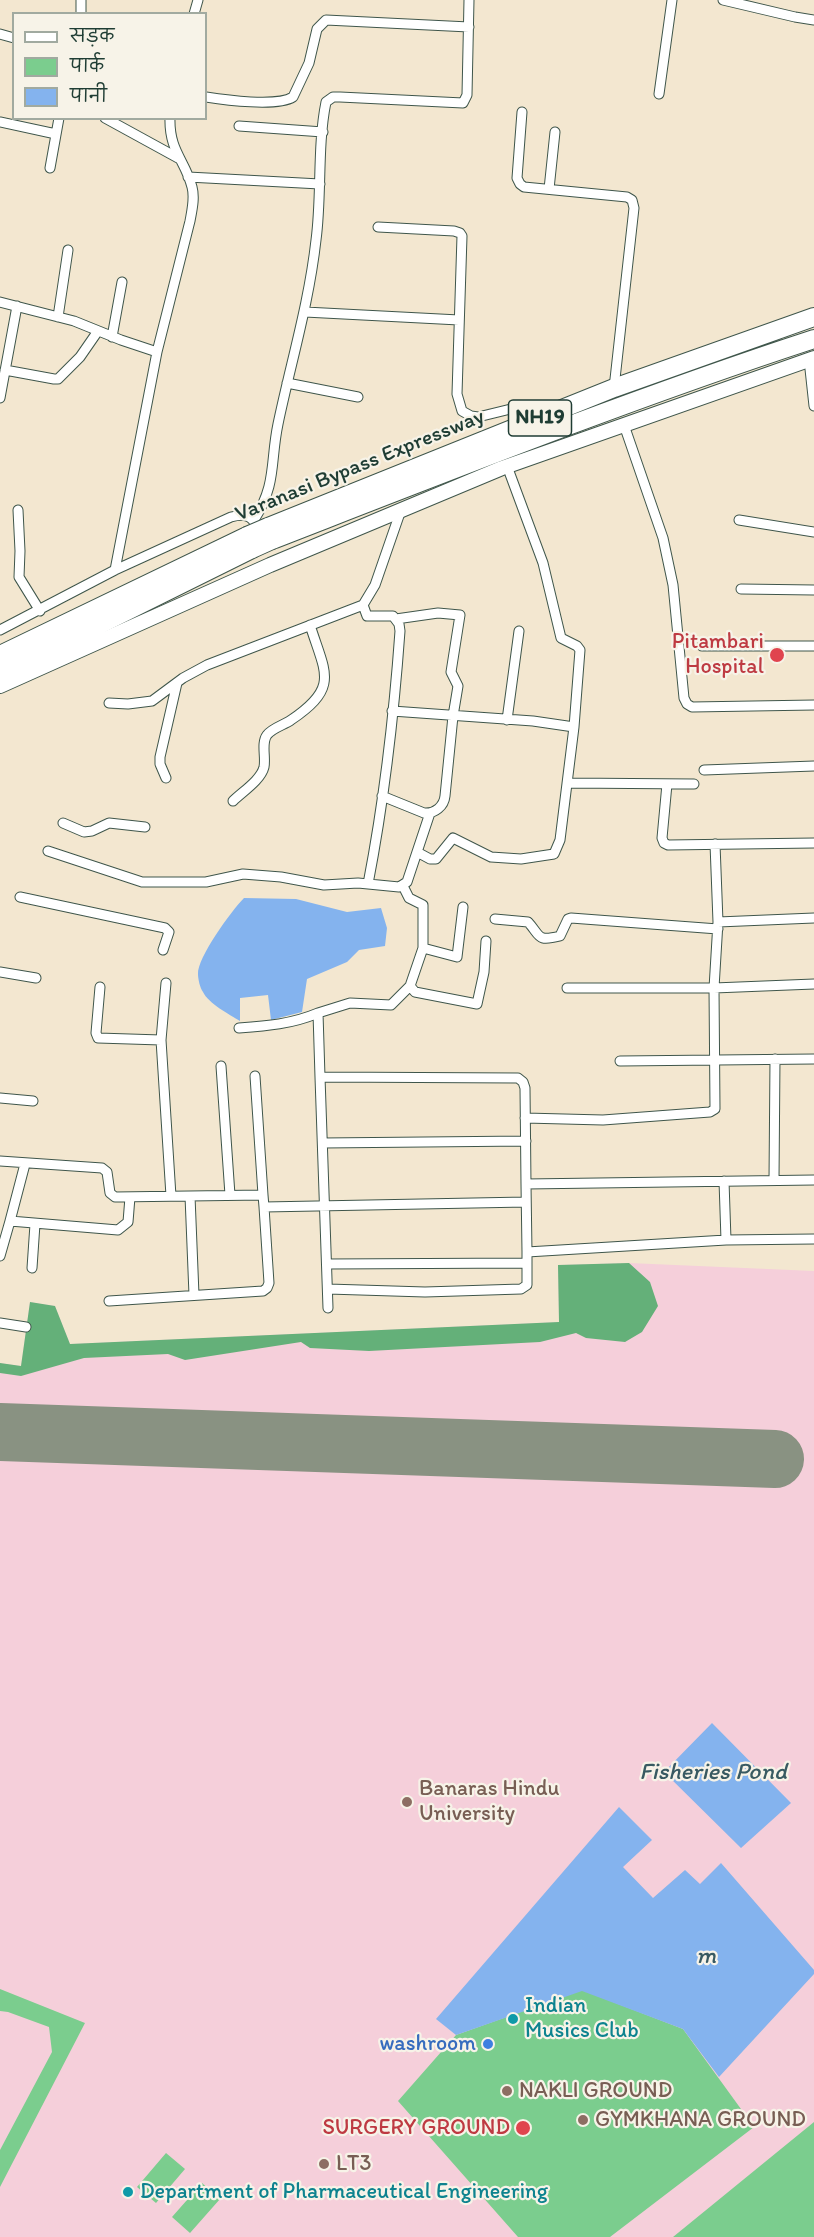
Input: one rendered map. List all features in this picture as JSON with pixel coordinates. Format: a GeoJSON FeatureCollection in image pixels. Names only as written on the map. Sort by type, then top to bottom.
{"type":"FeatureCollection","features":[{"type":"Feature","properties":{"kind":"highway","name":"Varanasi Bypass Expressway"},"geometry":{"type":"LineString","coordinates":[[0,655],[259,535],[552,413],[614,388],[814,317]]}},
{"type":"Feature","properties":{"kind":"highway","name":"Varanasi Bypass Expressway"},"geometry":{"type":"LineString","coordinates":[[0,674],[259,535],[728,367],[814,339]]}},
{"type":"Feature","properties":{"kind":"street"},"geometry":{"type":"LineString","coordinates":[[259,535],[272,476],[276,432],[304,312],[316,240],[326,102],[333,97],[463,103],[467,95],[470,0]]}},
{"type":"Feature","properties":{"kind":"street"},"geometry":{"type":"LineString","coordinates":[[659,94],[672,0]]}},
{"type":"Feature","properties":{"kind":"street"},"geometry":{"type":"LineString","coordinates":[[723,0],[760,4],[814,20]]}},
{"type":"Feature","properties":{"kind":"street"},"geometry":{"type":"LineString","coordinates":[[207,97],[283,102],[293,97],[309,63],[316,29],[326,20],[469,27]]}},
{"type":"Feature","properties":{"kind":"street"},"geometry":{"type":"LineString","coordinates":[[522,112],[518,182],[524,187],[627,197],[632,200],[634,208],[614,388]]}},
{"type":"Feature","properties":{"kind":"street"},"geometry":{"type":"LineString","coordinates":[[50,168],[59,120]]}},
{"type":"Feature","properties":{"kind":"street"},"geometry":{"type":"LineString","coordinates":[[109,120],[178,158]]}},
{"type":"Feature","properties":{"kind":"street"},"geometry":{"type":"LineString","coordinates":[[115,570],[157,352],[190,221],[193,195],[188,177],[172,143],[170,120]]}},
{"type":"Feature","properties":{"kind":"street"},"geometry":{"type":"LineString","coordinates":[[0,122],[56,134]]}},
{"type":"Feature","properties":{"kind":"street"},"geometry":{"type":"LineString","coordinates":[[239,126],[323,132]]}},
{"type":"Feature","properties":{"kind":"street"},"geometry":{"type":"LineString","coordinates":[[549,189],[555,132]]}},
{"type":"Feature","properties":{"kind":"street"},"geometry":{"type":"LineString","coordinates":[[188,177],[320,184]]}},
{"type":"Feature","properties":{"kind":"street"},"geometry":{"type":"LineString","coordinates":[[378,227],[460,232],[462,236],[457,394],[462,411],[478,417],[523,406],[552,413]]}},
{"type":"Feature","properties":{"kind":"street"},"geometry":{"type":"LineString","coordinates":[[58,317],[68,250]]}},
{"type":"Feature","properties":{"kind":"street"},"geometry":{"type":"LineString","coordinates":[[112,337],[122,282]]}},
{"type":"Feature","properties":{"kind":"street"},"geometry":{"type":"LineString","coordinates":[[0,302],[58,317],[157,352]]}},
{"type":"Feature","properties":{"kind":"street"},"geometry":{"type":"LineString","coordinates":[[0,398],[17,306]]}},
{"type":"Feature","properties":{"kind":"street"},"geometry":{"type":"LineString","coordinates":[[304,312],[459,320]]}},
{"type":"Feature","properties":{"kind":"street"},"geometry":{"type":"LineString","coordinates":[[5,370],[58,379],[80,357],[98,331]]}},
{"type":"Feature","properties":{"kind":"street"},"geometry":{"type":"LineString","coordinates":[[0,686],[270,565],[507,466],[811,359],[814,406]]}},
{"type":"Feature","properties":{"kind":"street"},"geometry":{"type":"LineString","coordinates":[[287,383],[358,397]]}},
{"type":"Feature","properties":{"kind":"street"},"geometry":{"type":"LineString","coordinates":[[624,425],[663,538],[673,585],[687,704],[692,707],[814,705]]}},
{"type":"Feature","properties":{"kind":"street"},"geometry":{"type":"LineString","coordinates":[[417,852],[433,860],[436,859],[453,838],[491,857],[521,859],[554,854],[559,847],[574,727],[580,650],[561,638],[543,563],[507,466]]}},
{"type":"Feature","properties":{"kind":"street"},"geometry":{"type":"LineString","coordinates":[[18,510],[19,577],[40,611]]}},
{"type":"Feature","properties":{"kind":"street"},"geometry":{"type":"LineString","coordinates":[[109,703],[128,704],[152,701],[177,683],[214,663],[363,605],[375,585],[401,510]]}},
{"type":"Feature","properties":{"kind":"street"},"geometry":{"type":"LineString","coordinates":[[0,630],[115,570],[241,514],[259,535],[270,565]]}},
{"type":"Feature","properties":{"kind":"street"},"geometry":{"type":"LineString","coordinates":[[739,520],[814,532]]}},
{"type":"Feature","properties":{"kind":"street"},"geometry":{"type":"LineString","coordinates":[[741,589],[814,590]]}},
{"type":"Feature","properties":{"kind":"street"},"geometry":{"type":"LineString","coordinates":[[363,605],[367,616],[389,615],[396,619],[438,613],[460,615],[451,672],[458,686],[445,801],[442,806],[430,813],[424,813],[382,796]]}},
{"type":"Feature","properties":{"kind":"street"},"geometry":{"type":"LineString","coordinates":[[368,884],[392,711],[400,631],[396,619]]}},
{"type":"Feature","properties":{"kind":"street"},"geometry":{"type":"LineString","coordinates":[[233,801],[262,771],[266,736],[305,710],[320,695],[324,683],[324,671],[310,625]]}},
{"type":"Feature","properties":{"kind":"street"},"geometry":{"type":"LineString","coordinates":[[507,720],[519,631]]}},
{"type":"Feature","properties":{"kind":"street"},"geometry":{"type":"LineString","coordinates":[[702,646],[814,646]]}},
{"type":"Feature","properties":{"kind":"street"},"geometry":{"type":"LineString","coordinates":[[166,778],[160,764],[160,757],[177,683]]}},
{"type":"Feature","properties":{"kind":"street"},"geometry":{"type":"LineString","coordinates":[[392,711],[574,727]]}},
{"type":"Feature","properties":{"kind":"street"},"geometry":{"type":"LineString","coordinates":[[704,770],[814,766]]}},
{"type":"Feature","properties":{"kind":"street"},"geometry":{"type":"LineString","coordinates":[[568,783],[694,784]]}},
{"type":"Feature","properties":{"kind":"street"},"geometry":{"type":"LineString","coordinates":[[667,784],[662,838],[668,845],[814,843]]}},
{"type":"Feature","properties":{"kind":"street"},"geometry":{"type":"LineString","coordinates":[[48,851],[142,882],[206,882],[243,874],[281,877],[324,885],[403,886],[407,882],[430,813]]}},
{"type":"Feature","properties":{"kind":"street"},"geometry":{"type":"LineString","coordinates":[[63,822],[84,832],[112,822],[145,828]]}},
{"type":"Feature","properties":{"kind":"street"},"geometry":{"type":"LineString","coordinates":[[525,1118],[603,1120],[710,1112],[715,1109],[714,988],[718,926],[715,844]]}},
{"type":"Feature","properties":{"kind":"street"},"geometry":{"type":"LineString","coordinates":[[239,1028],[294,1022],[350,1003],[391,1005],[410,986],[423,948],[423,905],[409,898],[403,886]]}},
{"type":"Feature","properties":{"kind":"street"},"geometry":{"type":"LineString","coordinates":[[20,897],[165,928],[169,932],[163,950]]}},
{"type":"Feature","properties":{"kind":"street"},"geometry":{"type":"LineString","coordinates":[[423,948],[457,957],[463,907]]}},
{"type":"Feature","properties":{"kind":"street"},"geometry":{"type":"LineString","coordinates":[[495,919],[528,922],[536,934],[543,938],[560,936],[568,919],[571,918],[718,926],[814,918]]}},
{"type":"Feature","properties":{"kind":"street"},"geometry":{"type":"LineString","coordinates":[[410,986],[415,992],[477,1004],[484,972],[486,941]]}},
{"type":"Feature","properties":{"kind":"street"},"geometry":{"type":"LineString","coordinates":[[0,972],[36,978]]}},
{"type":"Feature","properties":{"kind":"street"},"geometry":{"type":"LineString","coordinates":[[166,983],[160,1040],[171,1196]]}},
{"type":"Feature","properties":{"kind":"street"},"geometry":{"type":"LineString","coordinates":[[567,988],[714,988],[814,984]]}},
{"type":"Feature","properties":{"kind":"street"},"geometry":{"type":"LineString","coordinates":[[100,987],[96,1034],[98,1038],[160,1040]]}},
{"type":"Feature","properties":{"kind":"street"},"geometry":{"type":"LineString","coordinates":[[318,1013],[328,1308]]}},
{"type":"Feature","properties":{"kind":"street"},"geometry":{"type":"LineString","coordinates":[[774,1180],[775,1059]]}},
{"type":"Feature","properties":{"kind":"street"},"geometry":{"type":"LineString","coordinates":[[620,1061],[814,1059]]}},
{"type":"Feature","properties":{"kind":"street"},"geometry":{"type":"LineString","coordinates":[[221,1066],[230,1195]]}},
{"type":"Feature","properties":{"kind":"street"},"geometry":{"type":"LineString","coordinates":[[109,1301],[263,1291],[267,1288],[255,1076]]}},
{"type":"Feature","properties":{"kind":"street"},"geometry":{"type":"LineString","coordinates":[[321,1077],[518,1078],[523,1082],[525,1088],[527,1285],[521,1289],[425,1292],[328,1289]]}},
{"type":"Feature","properties":{"kind":"street"},"geometry":{"type":"LineString","coordinates":[[0,1098],[33,1101]]}},
{"type":"Feature","properties":{"kind":"street"},"geometry":{"type":"LineString","coordinates":[[323,1143],[526,1141]]}},
{"type":"Feature","properties":{"kind":"street"},"geometry":{"type":"LineString","coordinates":[[0,1161],[102,1168],[107,1172],[110,1193],[115,1197],[263,1196]]}},
{"type":"Feature","properties":{"kind":"street"},"geometry":{"type":"LineString","coordinates":[[0,1256],[25,1164]]}},
{"type":"Feature","properties":{"kind":"street"},"geometry":{"type":"LineString","coordinates":[[526,1184],[814,1180]]}},
{"type":"Feature","properties":{"kind":"street"},"geometry":{"type":"LineString","coordinates":[[724,1181],[726,1240]]}},
{"type":"Feature","properties":{"kind":"street"},"geometry":{"type":"LineString","coordinates":[[190,1196],[194,1296]]}},
{"type":"Feature","properties":{"kind":"street"},"geometry":{"type":"LineString","coordinates":[[10,1221],[118,1230],[128,1222],[130,1197]]}},
{"type":"Feature","properties":{"kind":"street"},"geometry":{"type":"LineString","coordinates":[[264,1207],[526,1202]]}},
{"type":"Feature","properties":{"kind":"street"},"geometry":{"type":"LineString","coordinates":[[32,1268],[35,1224]]}},
{"type":"Feature","properties":{"kind":"street"},"geometry":{"type":"LineString","coordinates":[[527,1252],[726,1240],[814,1239]]}},
{"type":"Feature","properties":{"kind":"street"},"geometry":{"type":"LineString","coordinates":[[327,1264],[527,1263]]}},
{"type":"Feature","properties":{"kind":"street"},"geometry":{"type":"LineString","coordinates":[[0,1323],[26,1327]]}},
{"type":"Feature","properties":{"kind":"shaded area","name":"Banaras Hindu University"},"geometry":{"type":"Polygon","coordinates":[[[629,1263],[814,1271],[814,2237],[0,2237],[0,1363],[21,1366],[30,1302],[55,1306],[70,1344],[559,1322],[558,1265],[629,1263]]]}},
{"type":"Feature","properties":{"kind":"green space"},"geometry":{"type":"Polygon","coordinates":[[[629,1263],[650,1282],[658,1306],[642,1332],[625,1342],[586,1338],[576,1333],[540,1342],[369,1351],[310,1348],[301,1342],[185,1360],[168,1354],[84,1358],[21,1376],[0,1373],[0,1363],[21,1366],[30,1302],[55,1306],[70,1344],[559,1322],[558,1265],[629,1263]]]}},
{"type":"Feature","properties":{"kind":"green space"},"geometry":{"type":"Polygon","coordinates":[[[0,1989],[85,2023],[0,2187],[0,2150],[52,2052],[49,2027],[0,2011],[0,1989]]]}},
{"type":"Feature","properties":{"kind":"green space"},"geometry":{"type":"Polygon","coordinates":[[[582,1990],[683,2029],[754,2127],[610,2237],[518,2237],[398,2101],[456,2035],[582,1990]]]}},
{"type":"Feature","properties":{"kind":"green space"},"geometry":{"type":"Polygon","coordinates":[[[814,2122],[814,2237],[673,2237],[814,2122]]]}},
{"type":"Feature","properties":{"kind":"green space"},"geometry":{"type":"Polygon","coordinates":[[[166,2153],[185,2169],[156,2203],[137,2187],[166,2153]]]}},
{"type":"Feature","properties":{"kind":"green space"},"geometry":{"type":"Polygon","coordinates":[[[202,2183],[220,2199],[190,2233],[172,2217],[202,2183]]]}},
{"type":"Feature","properties":{"kind":"water"},"geometry":{"type":"Polygon","coordinates":[[[244,898],[296,899],[347,912],[381,908],[387,928],[385,946],[359,950],[347,962],[307,979],[302,1012],[271,1020],[268,995],[240,998],[240,1021],[209,1000],[200,986],[198,974],[209,946],[244,898]]]}},
{"type":"Feature","properties":{"kind":"water","name":"Fisheries Pond"},"geometry":{"type":"Polygon","coordinates":[[[712,1723],[791,1803],[741,1848],[664,1772],[712,1723]]]}},
{"type":"Feature","properties":{"kind":"water","name":"m"},"geometry":{"type":"Polygon","coordinates":[[[619,1807],[652,1840],[623,1867],[653,1898],[685,1870],[700,1884],[721,1863],[814,1970],[814,1974],[719,2077],[683,2029],[582,1991],[456,2035],[436,2019],[619,1807]]]}},
{"type":"Feature","properties":{"kind":"runway"},"geometry":{"type":"LineString","coordinates":[[0,1432],[775,1459]]}},
{"type":"Feature","properties":{"kind":"place","name":"Pitambari Hospital"},"geometry":{"type":"Point","coordinates":[777,655]}},
{"type":"Feature","properties":{"kind":"place","name":"Banaras Hindu University"},"geometry":{"type":"Point","coordinates":[407,1802]}},
{"type":"Feature","properties":{"kind":"place","name":"Indian Musics Club"},"geometry":{"type":"Point","coordinates":[513,2019]}},
{"type":"Feature","properties":{"kind":"place","name":"washroom"},"geometry":{"type":"Point","coordinates":[488,2044]}},
{"type":"Feature","properties":{"kind":"place","name":"NAKLI GROUND"},"geometry":{"type":"Point","coordinates":[507,2091]}},
{"type":"Feature","properties":{"kind":"place","name":"GYMKHANA GROUND"},"geometry":{"type":"Point","coordinates":[583,2120]}},
{"type":"Feature","properties":{"kind":"place","name":"SURGERY GROUND"},"geometry":{"type":"Point","coordinates":[523,2128]}},
{"type":"Feature","properties":{"kind":"place","name":"LT3"},"geometry":{"type":"Point","coordinates":[324,2164]}},
{"type":"Feature","properties":{"kind":"place","name":"Department of Pharmaceutical Engineering"},"geometry":{"type":"Point","coordinates":[128,2192]}}]}
